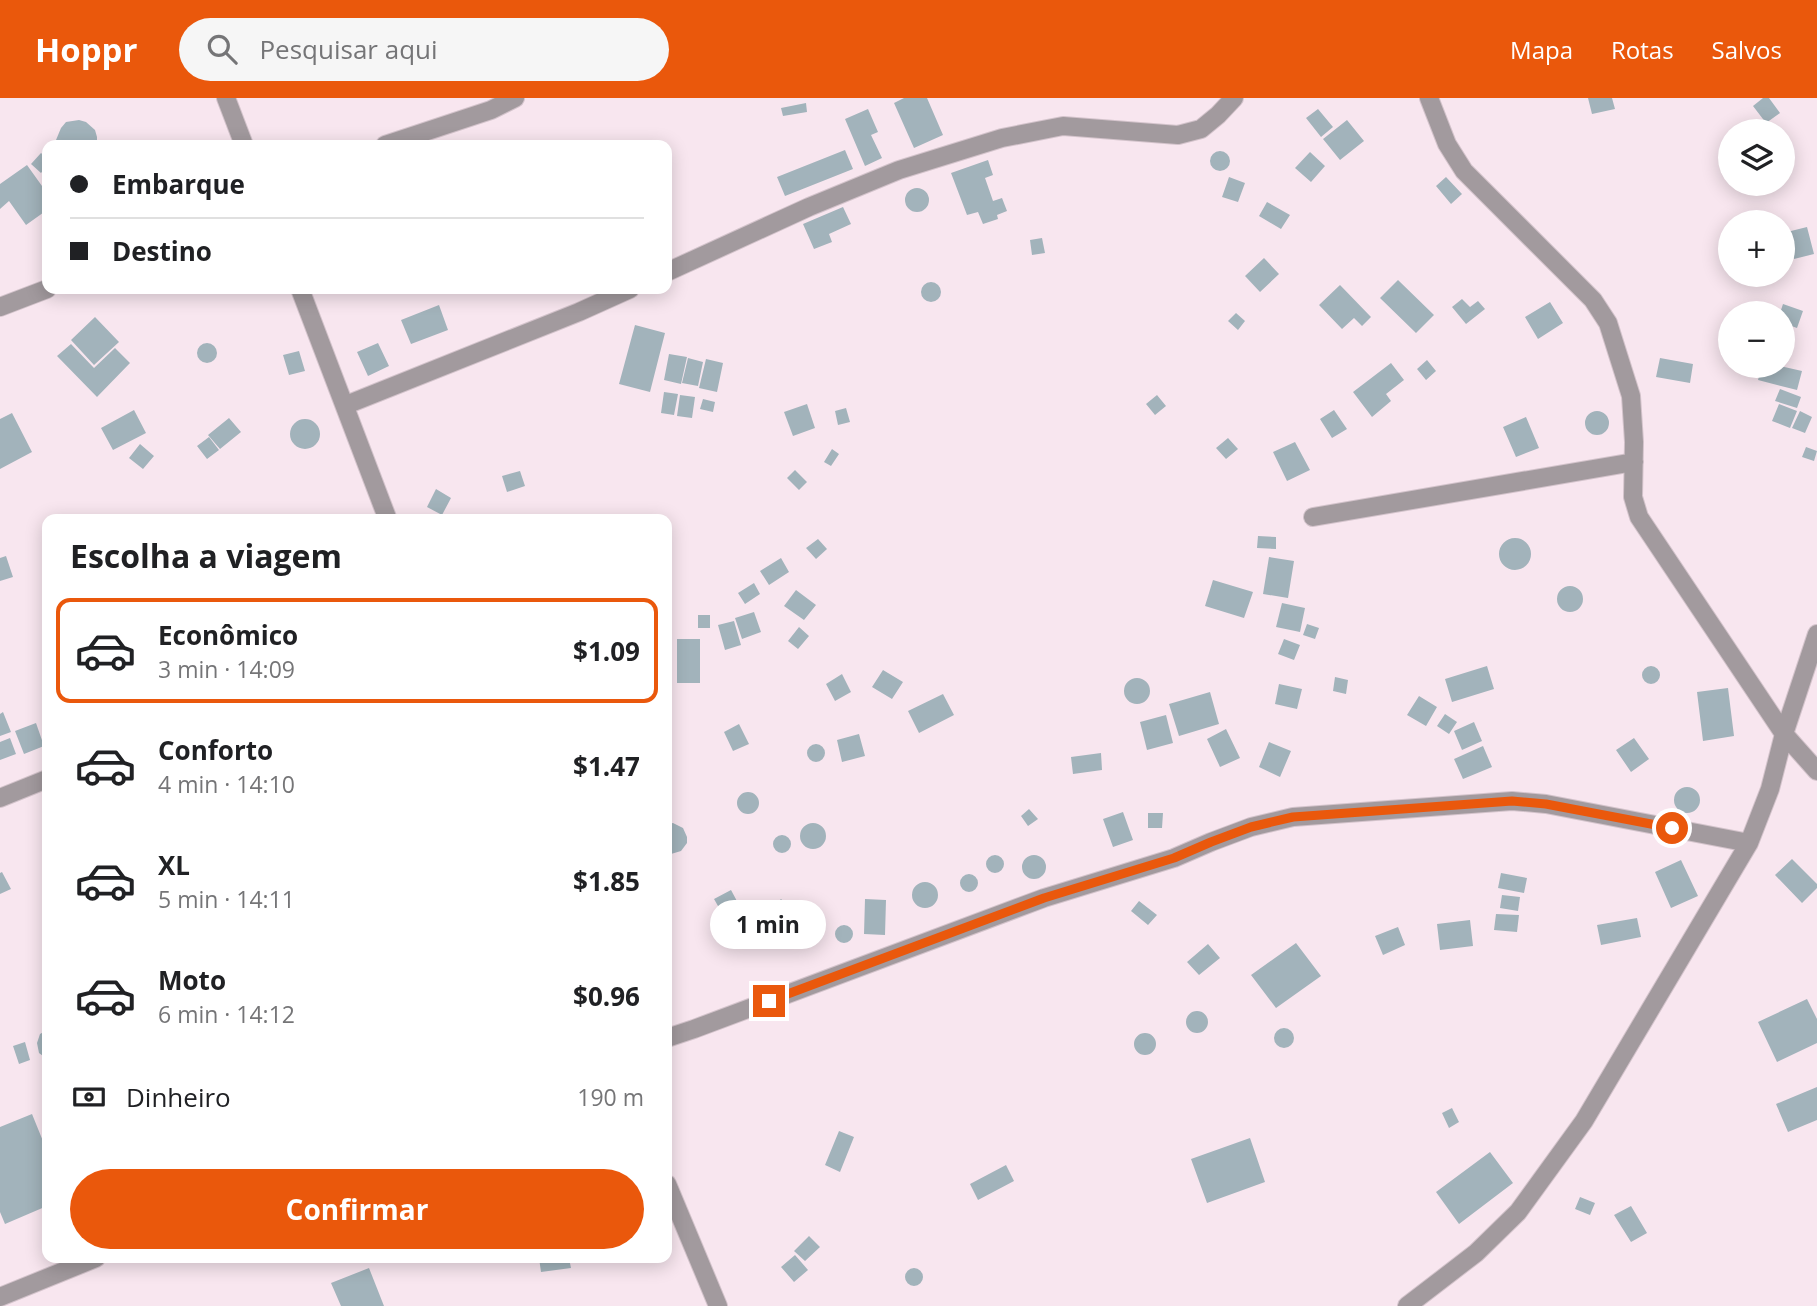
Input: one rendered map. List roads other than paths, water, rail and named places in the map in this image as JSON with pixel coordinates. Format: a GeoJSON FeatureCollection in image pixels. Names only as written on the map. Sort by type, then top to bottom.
{"type":"FeatureCollection","features":[{"type":"Feature","properties":{"kind":"street"},"geometry":{"type":"LineString","coordinates":[[226,98],[242,140]]}},
{"type":"Feature","properties":{"kind":"street"},"geometry":{"type":"LineString","coordinates":[[400,140],[491,110],[515,98]]}},
{"type":"Feature","properties":{"kind":"street"},"geometry":{"type":"LineString","coordinates":[[672,270],[809,207],[899,170],[1002,138],[1063,126],[1178,135],[1200,129],[1234,98]]}},
{"type":"Feature","properties":{"kind":"street"},"geometry":{"type":"LineString","coordinates":[[1429,98],[1447,144],[1464,171],[1584,291],[1608,323],[1631,396],[1633,497],[1639,517],[1784,734],[1817,771]]}},
{"type":"Feature","properties":{"kind":"street"},"geometry":{"type":"LineString","coordinates":[[0,307],[42,291]]}},
{"type":"Feature","properties":{"kind":"street"},"geometry":{"type":"LineString","coordinates":[[302,294],[386,514]]}},
{"type":"Feature","properties":{"kind":"street"},"geometry":{"type":"LineString","coordinates":[[345,405],[619,294]]}},
{"type":"Feature","properties":{"kind":"street"},"geometry":{"type":"LineString","coordinates":[[1313,517],[1634,462]]}},
{"type":"Feature","properties":{"kind":"street"},"geometry":{"type":"LineString","coordinates":[[1407,1306],[1476,1253],[1518,1212],[1584,1121],[1749,843],[1770,789],[1784,734],[1817,634]]}},
{"type":"Feature","properties":{"kind":"street"},"geometry":{"type":"LineString","coordinates":[[0,798],[42,781]]}},
{"type":"Feature","properties":{"kind":"street"},"geometry":{"type":"LineString","coordinates":[[672,1036],[1044,898],[1174,858],[1251,827],[1293,817],[1512,801],[1546,804],[1749,843]]}},
{"type":"Feature","properties":{"kind":"street"},"geometry":{"type":"LineString","coordinates":[[672,1196],[718,1306]]}},
{"type":"Feature","properties":{"kind":"street"},"geometry":{"type":"LineString","coordinates":[[0,1297],[84,1263]]}}]}
